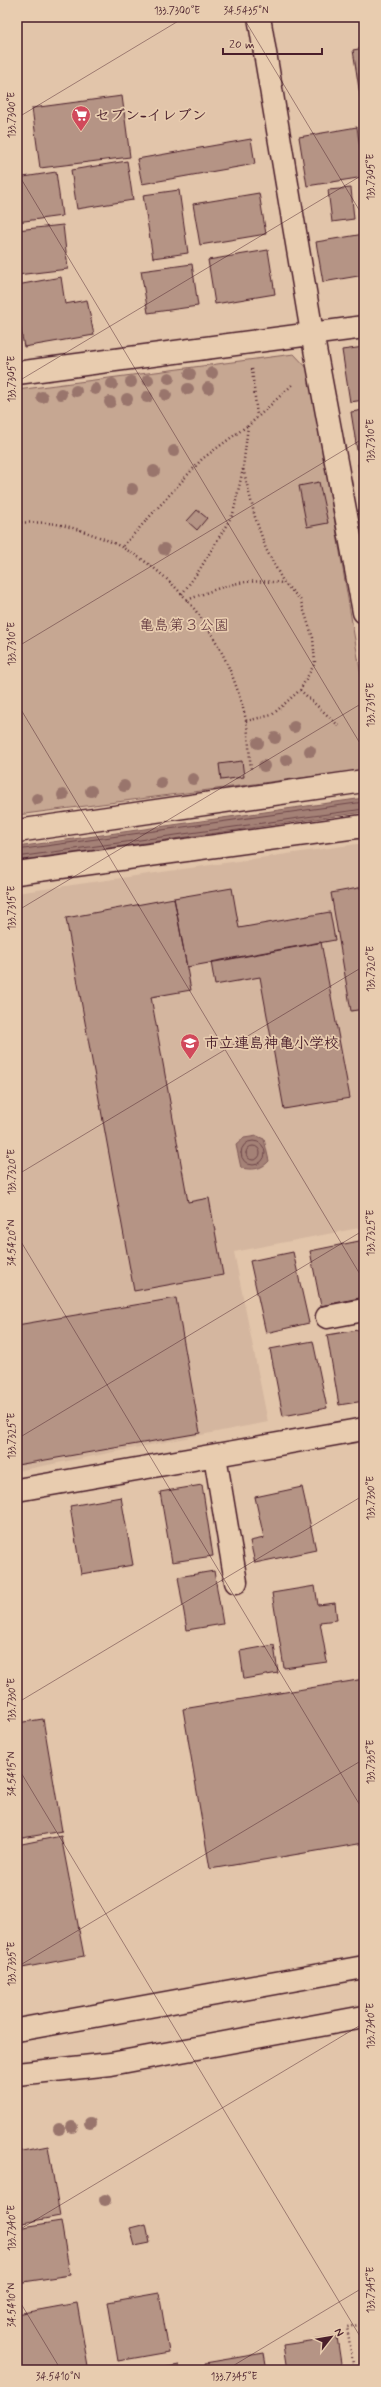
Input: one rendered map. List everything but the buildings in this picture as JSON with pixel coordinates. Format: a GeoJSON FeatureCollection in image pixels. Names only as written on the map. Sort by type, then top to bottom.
{"type":"FeatureCollection","features":[{"type":"Feature","properties":{"kind":"street"},"geometry":{"type":"LineString","coordinates":[[259,17],[312,333],[364,612]]}},
{"type":"Feature","properties":{"kind":"street"},"geometry":{"type":"LineString","coordinates":[[17,373],[364,327]]}},
{"type":"Feature","properties":{"kind":"street"},"geometry":{"type":"LineString","coordinates":[[17,830],[254,798],[364,780]]}},
{"type":"Feature","properties":{"kind":"street"},"geometry":{"type":"LineString","coordinates":[[17,873],[364,826]]}},
{"type":"Feature","properties":{"kind":"street"},"geometry":{"type":"LineString","coordinates":[[327,1317],[364,1310]]}},
{"type":"Feature","properties":{"kind":"street"},"geometry":{"type":"LineString","coordinates":[[17,1490],[364,1430]]}},
{"type":"Feature","properties":{"kind":"street"},"geometry":{"type":"LineString","coordinates":[[215,1456],[236,1582]]}},
{"type":"Feature","properties":{"kind":"street"},"geometry":{"type":"LineString","coordinates":[[17,2030],[364,1967]]}},
{"type":"Feature","properties":{"kind":"street"},"geometry":{"type":"LineString","coordinates":[[17,2074],[111,2064],[364,2017]]}},
{"type":"Feature","properties":{"kind":"path"},"geometry":{"type":"LineString","coordinates":[[249,343],[257,416]]}},
{"type":"Feature","properties":{"kind":"path"},"geometry":{"type":"LineString","coordinates":[[123,546],[202,459],[248,426],[257,416],[318,362]]}},
{"type":"Feature","properties":{"kind":"path"},"geometry":{"type":"LineString","coordinates":[[182,594],[200,569],[232,514],[243,468],[248,426]]}},
{"type":"Feature","properties":{"kind":"path"},"geometry":{"type":"LineString","coordinates":[[243,468],[255,517],[266,549],[284,583],[300,599],[313,638],[315,663],[300,690],[272,715],[246,721]]}},
{"type":"Feature","properties":{"kind":"path"},"geometry":{"type":"LineString","coordinates":[[17,522],[48,523],[79,530],[123,546],[154,566],[182,594],[217,643],[229,667],[246,721],[254,798]]}},
{"type":"Feature","properties":{"kind":"path"},"geometry":{"type":"LineString","coordinates":[[187,600],[229,584],[254,580],[284,583]]}},
{"type":"Feature","properties":{"kind":"path"},"geometry":{"type":"LineString","coordinates":[[300,690],[339,726]]}},
{"type":"Feature","properties":{"kind":"path"},"geometry":{"type":"LineString","coordinates":[[354,2370],[347,2327],[364,2324]]}},
{"type":"Feature","properties":{"kind":"shaded area","name":"市立連島神亀小学校"},"geometry":{"type":"Polygon","coordinates":[[[364,843],[364,1227],[234,1252],[268,1422],[17,1471],[17,893],[364,843]]]}},
{"type":"Feature","properties":{"kind":"green space","name":"亀島第３公園"},"geometry":{"type":"Polygon","coordinates":[[[294,354],[309,370],[364,693],[364,768],[362,770],[17,815],[17,390],[294,354]]]}},
{"type":"Feature","properties":{"kind":"water"},"geometry":{"type":"Polygon","coordinates":[[[364,798],[364,812],[17,861],[17,847],[364,798]]]}},
{"type":"Feature","properties":{"kind":"water"},"geometry":{"type":"Polygon","coordinates":[[[257,1136],[264,1139],[269,1161],[260,1168],[256,1169],[241,1168],[236,1145],[244,1138],[257,1136]]]}},
{"type":"Feature","properties":{"kind":"place","name":"セブン-イレブン"},"geometry":{"type":"Point","coordinates":[81,132]}},
{"type":"Feature","properties":{"kind":"place","name":"市立連島神亀小学校"},"geometry":{"type":"Point","coordinates":[190,1060]}}]}
